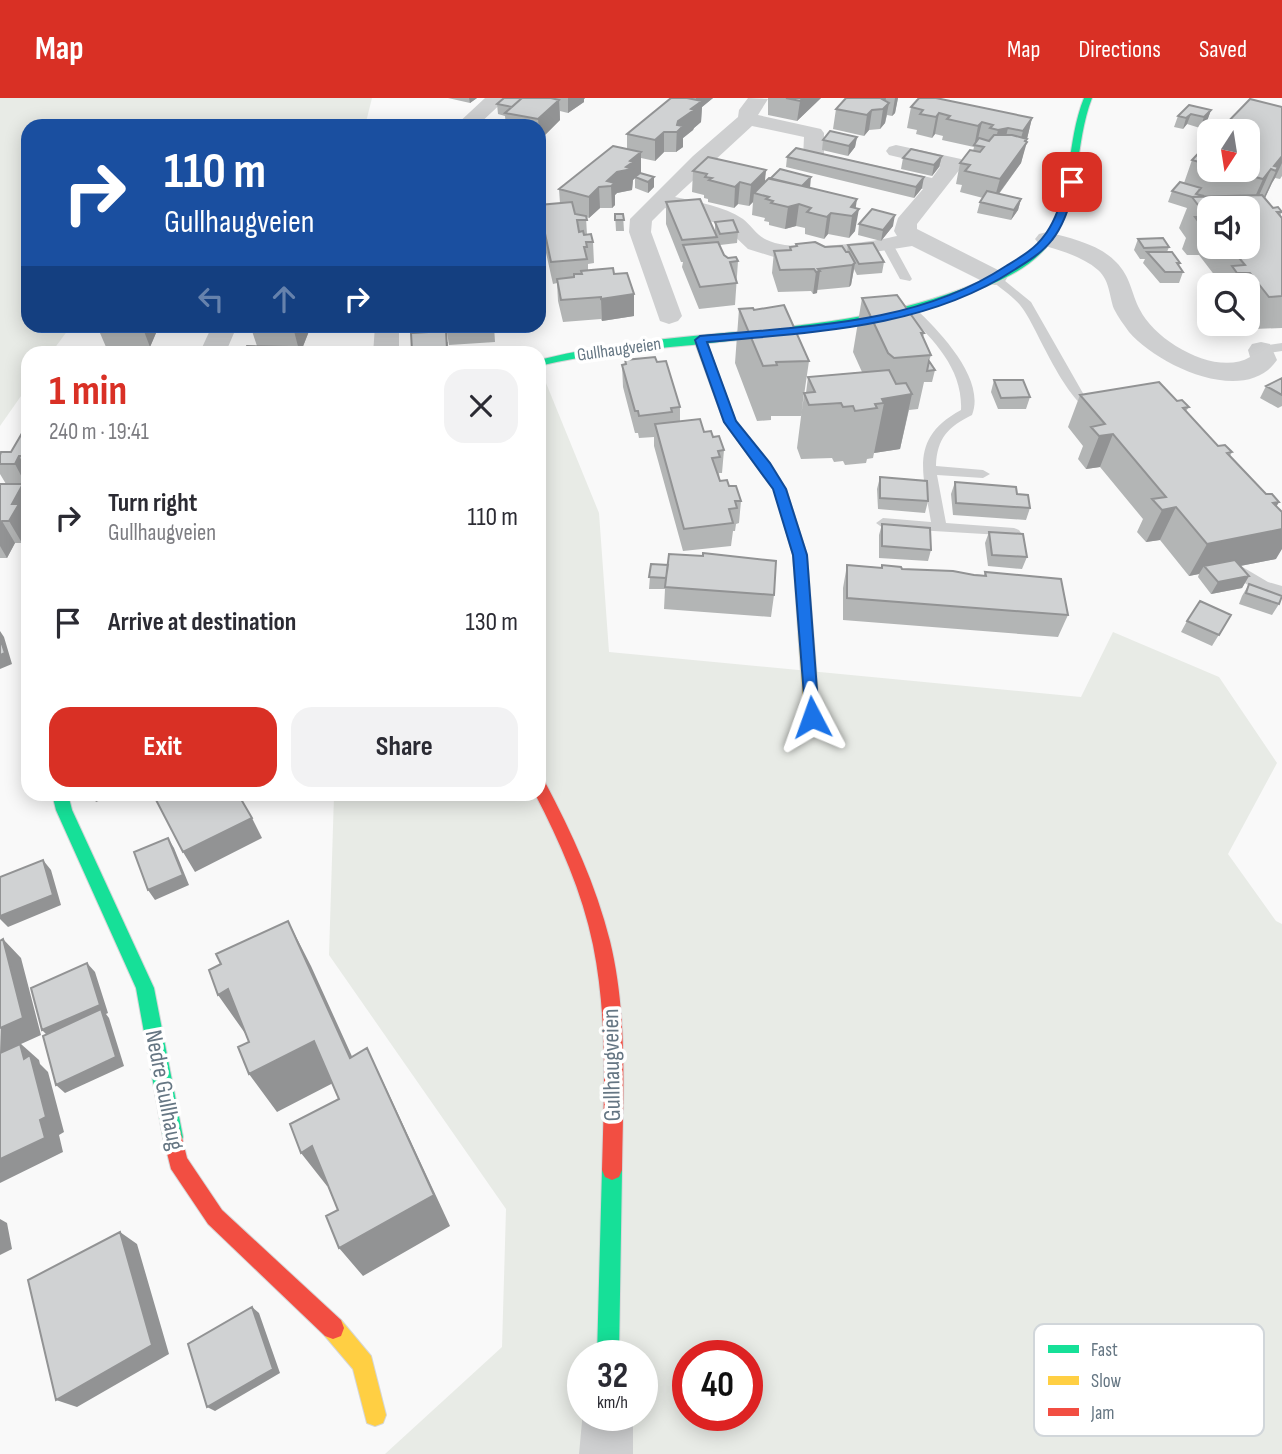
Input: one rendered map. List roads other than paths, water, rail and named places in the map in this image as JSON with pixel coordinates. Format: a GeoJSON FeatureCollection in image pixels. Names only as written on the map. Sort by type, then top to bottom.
{"type":"FeatureCollection","features":[{"type":"Feature","properties":{"kind":"street"},"geometry":{"type":"LineString","coordinates":[[473,119],[497,98]]}},
{"type":"Feature","properties":{"kind":"street","name":"Gullhaugveien"},"geometry":{"type":"LineString","coordinates":[[670,316],[639,225],[641,219],[700,160],[748,119],[749,110],[759,98]]}},
{"type":"Feature","properties":{"kind":"street","name":"Gullhaugveien"},"geometry":{"type":"LineString","coordinates":[[546,362],[602,351],[819,328],[912,312],[995,278],[1027,257],[1047,239],[1068,197],[1078,122],[1081,108],[1088,98]]}},
{"type":"Feature","properties":{"kind":"street"},"geometry":{"type":"LineString","coordinates":[[748,119],[839,139]]}},
{"type":"Feature","properties":{"kind":"street"},"geometry":{"type":"LineString","coordinates":[[814,133],[814,158],[937,186]]}},
{"type":"Feature","properties":{"kind":"street"},"geometry":{"type":"LineString","coordinates":[[877,147],[953,164],[906,223],[905,231],[995,278]]}},
{"type":"Feature","properties":{"kind":"street"},"geometry":{"type":"LineString","coordinates":[[660,200],[701,210],[730,221],[744,230],[759,246],[772,250],[793,253],[888,246],[914,238]]}},
{"type":"Feature","properties":{"kind":"street"},"geometry":{"type":"LineString","coordinates":[[1047,239],[1097,258],[1115,275],[1129,315],[1173,356],[1194,367],[1237,372],[1255,369],[1272,349]]}},
{"type":"Feature","properties":{"kind":"street"},"geometry":{"type":"LineString","coordinates":[[700,340],[730,422],[780,489],[800,555],[812,717]]}},
{"type":"Feature","properties":{"kind":"street","name":"Gullhaugveien"},"geometry":{"type":"LineString","coordinates":[[546,799],[562,828],[588,890],[604,951],[607,976],[611,1013],[613,1142],[608,1340]]}},
{"type":"Feature","properties":{"kind":"street","name":"Nedre Gullhaug"},"geometry":{"type":"LineString","coordinates":[[62,801],[145,988],[178,1162],[215,1217],[338,1333],[363,1364],[375,1415]]}},
{"type":"Feature","properties":{"kind":"street"},"geometry":{"type":"LineString","coordinates":[[606,1454],[607,1431]]}},
{"type":"Feature","properties":{"kind":"lane"},"geometry":{"type":"LineString","coordinates":[[888,246],[906,279]]}},
{"type":"Feature","properties":{"kind":"lane"},"geometry":{"type":"LineString","coordinates":[[995,278],[1027,305],[1079,397],[1111,420]]}},
{"type":"Feature","properties":{"kind":"lane"},"geometry":{"type":"LineString","coordinates":[[912,312],[937,336],[951,358],[967,390],[969,403],[967,412],[948,423],[935,435],[929,470],[939,527]]}},
{"type":"Feature","properties":{"kind":"lane"},"geometry":{"type":"LineString","coordinates":[[929,470],[983,474]]}},
{"type":"Feature","properties":{"kind":"lane"},"geometry":{"type":"LineString","coordinates":[[883,523],[1014,533]]}},
{"type":"Feature","properties":{"kind":"lane"},"geometry":{"type":"LineString","coordinates":[[1234,567],[1256,583],[1271,590],[1282,591]]}}]}
